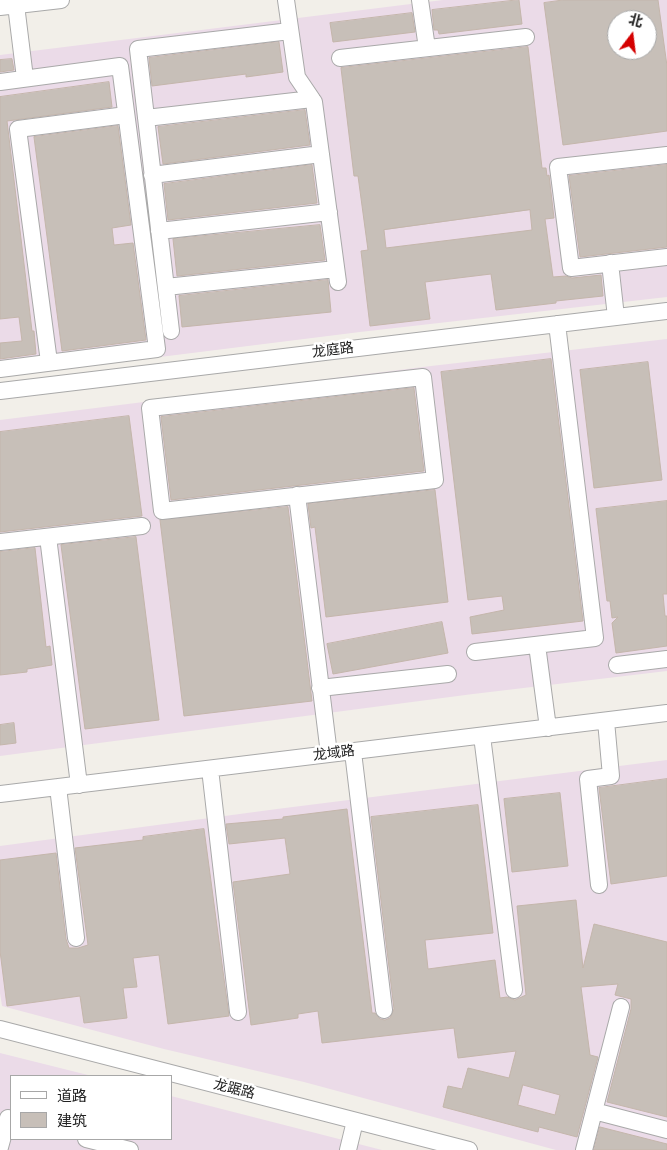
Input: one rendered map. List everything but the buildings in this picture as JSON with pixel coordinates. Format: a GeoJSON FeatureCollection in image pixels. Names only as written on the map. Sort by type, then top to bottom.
{"type":"FeatureCollection","features":[{"type":"Feature","properties":{"kind":"street"},"geometry":{"type":"LineString","coordinates":[[25,78],[7,5],[61,0]]}},
{"type":"Feature","properties":{"kind":"street"},"geometry":{"type":"LineString","coordinates":[[166,287],[337,276],[314,102],[297,77],[286,0]]}},
{"type":"Feature","properties":{"kind":"street"},"geometry":{"type":"LineString","coordinates":[[420,0],[427,48]]}},
{"type":"Feature","properties":{"kind":"street"},"geometry":{"type":"LineString","coordinates":[[171,331],[138,48],[290,31]]}},
{"type":"Feature","properties":{"kind":"street"},"geometry":{"type":"LineString","coordinates":[[340,58],[526,37]]}},
{"type":"Feature","properties":{"kind":"street"},"geometry":{"type":"LineString","coordinates":[[0,82],[120,66],[157,349],[0,369]]}},
{"type":"Feature","properties":{"kind":"street"},"geometry":{"type":"LineString","coordinates":[[146,118],[312,99]]}},
{"type":"Feature","properties":{"kind":"street"},"geometry":{"type":"LineString","coordinates":[[49,362],[18,129],[126,115]]}},
{"type":"Feature","properties":{"kind":"street"},"geometry":{"type":"LineString","coordinates":[[152,175],[321,154]]}},
{"type":"Feature","properties":{"kind":"street"},"geometry":{"type":"LineString","coordinates":[[667,155],[558,167],[570,268],[667,257]]}},
{"type":"Feature","properties":{"kind":"street"},"geometry":{"type":"LineString","coordinates":[[159,231],[329,212]]}},
{"type":"Feature","properties":{"kind":"street"},"geometry":{"type":"LineString","coordinates":[[610,263],[616,317]]}},
{"type":"Feature","properties":{"kind":"street","name":"龙庭路"},"geometry":{"type":"LineString","coordinates":[[0,391],[667,311]]}},
{"type":"Feature","properties":{"kind":"street"},"geometry":{"type":"LineString","coordinates":[[475,652],[595,638],[557,324]]}},
{"type":"Feature","properties":{"kind":"street"},"geometry":{"type":"LineString","coordinates":[[423,377],[435,480],[297,495],[162,511],[150,408],[423,377]]}},
{"type":"Feature","properties":{"kind":"street"},"geometry":{"type":"LineString","coordinates":[[297,495],[329,754]]}},
{"type":"Feature","properties":{"kind":"street"},"geometry":{"type":"LineString","coordinates":[[0,542],[142,526]]}},
{"type":"Feature","properties":{"kind":"street"},"geometry":{"type":"LineString","coordinates":[[48,537],[79,785]]}},
{"type":"Feature","properties":{"kind":"street"},"geometry":{"type":"LineString","coordinates":[[537,645],[548,728]]}},
{"type":"Feature","properties":{"kind":"street"},"geometry":{"type":"LineString","coordinates":[[617,666],[667,659]]}},
{"type":"Feature","properties":{"kind":"street"},"geometry":{"type":"LineString","coordinates":[[320,688],[448,674]]}},
{"type":"Feature","properties":{"kind":"street","name":"龙域路"},"geometry":{"type":"LineString","coordinates":[[0,794],[667,713]]}},
{"type":"Feature","properties":{"kind":"street"},"geometry":{"type":"LineString","coordinates":[[599,885],[588,780],[611,776],[606,721]]}},
{"type":"Feature","properties":{"kind":"street"},"geometry":{"type":"LineString","coordinates":[[482,736],[514,990]]}},
{"type":"Feature","properties":{"kind":"street"},"geometry":{"type":"LineString","coordinates":[[353,752],[384,1010]]}},
{"type":"Feature","properties":{"kind":"street"},"geometry":{"type":"LineString","coordinates":[[210,769],[238,1012]]}},
{"type":"Feature","properties":{"kind":"street"},"geometry":{"type":"LineString","coordinates":[[58,788],[76,938]]}},
{"type":"Feature","properties":{"kind":"street"},"geometry":{"type":"LineString","coordinates":[[584,1150],[621,1006]]}},
{"type":"Feature","properties":{"kind":"street","name":"龙踞路"},"geometry":{"type":"LineString","coordinates":[[0,1029],[468,1150]]}},
{"type":"Feature","properties":{"kind":"street"},"geometry":{"type":"LineString","coordinates":[[594,1112],[667,1130]]}},
{"type":"Feature","properties":{"kind":"street"},"geometry":{"type":"LineString","coordinates":[[0,1147],[6,1118]]}},
{"type":"Feature","properties":{"kind":"street"},"geometry":{"type":"LineString","coordinates":[[348,1150],[356,1121]]}},
{"type":"Feature","properties":{"kind":"street"},"geometry":{"type":"LineString","coordinates":[[90,1140],[130,1150]]}},
{"type":"Feature","properties":{"kind":"shaded area"},"geometry":{"type":"Polygon","coordinates":[[[443,0],[667,0],[667,297],[360,332],[0,377],[0,55],[443,0]]]}},
{"type":"Feature","properties":{"kind":"shaded area"},"geometry":{"type":"Polygon","coordinates":[[[667,339],[667,671],[473,694],[0,756],[0,420],[431,366],[667,339]]]}},
{"type":"Feature","properties":{"kind":"shaded area"},"geometry":{"type":"Polygon","coordinates":[[[667,760],[667,1150],[556,1150],[304,1082],[164,1049],[2,1006],[0,993],[0,846],[667,760]]]}},
{"type":"Feature","properties":{"kind":"shaded area"},"geometry":{"type":"Polygon","coordinates":[[[0,1053],[88,1075],[10,1075],[10,1140],[172,1140],[172,1096],[382,1150],[0,1150],[0,1053]]]}}]}
